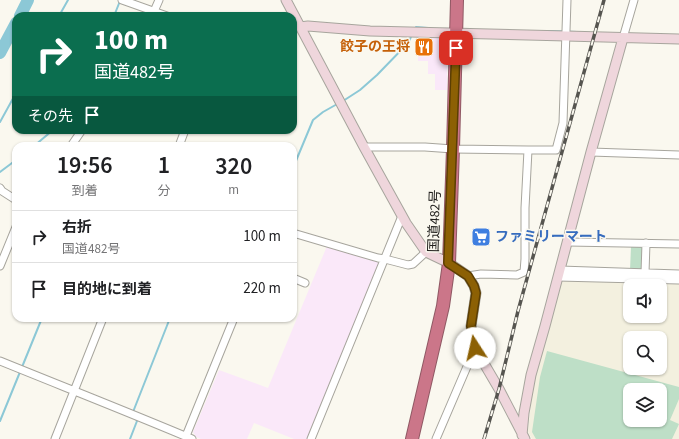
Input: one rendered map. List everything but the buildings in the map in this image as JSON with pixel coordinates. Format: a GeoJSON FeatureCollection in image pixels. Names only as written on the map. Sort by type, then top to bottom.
{"type":"FeatureCollection","features":[{"type":"Feature","properties":{"kind":"highway","name":"国道482号"},"geometry":{"type":"LineString","coordinates":[[412,439],[443,306],[448,263],[457,0]]}},
{"type":"Feature","properties":{"kind":"street"},"geometry":{"type":"LineString","coordinates":[[122,0],[149,12]]}},
{"type":"Feature","properties":{"kind":"street"},"geometry":{"type":"LineString","coordinates":[[154,12],[159,0]]}},
{"type":"Feature","properties":{"kind":"street"},"geometry":{"type":"LineString","coordinates":[[286,0],[290,12]]}},
{"type":"Feature","properties":{"kind":"street"},"geometry":{"type":"LineString","coordinates":[[364,147],[556,150],[564,123],[567,0]]}},
{"type":"Feature","properties":{"kind":"street"},"geometry":{"type":"LineString","coordinates":[[523,438],[524,413],[531,375],[634,0]]}},
{"type":"Feature","properties":{"kind":"street"},"geometry":{"type":"LineString","coordinates":[[297,27],[308,26],[370,31],[679,40]]}},
{"type":"Feature","properties":{"kind":"street"},"geometry":{"type":"LineString","coordinates":[[297,29],[402,216],[426,252],[448,263],[468,276],[474,286],[476,293],[471,326],[475,348],[499,389],[523,438]]}},
{"type":"Feature","properties":{"kind":"street"},"geometry":{"type":"LineString","coordinates":[[468,276],[481,274],[516,275],[524,272],[528,150]]}},
{"type":"Feature","properties":{"kind":"street"},"geometry":{"type":"LineString","coordinates":[[592,152],[679,155]]}},
{"type":"Feature","properties":{"kind":"street"},"geometry":{"type":"LineString","coordinates":[[0,188],[12,197]]}},
{"type":"Feature","properties":{"kind":"street"},"geometry":{"type":"LineString","coordinates":[[311,439],[402,216]]}},
{"type":"Feature","properties":{"kind":"street"},"geometry":{"type":"LineString","coordinates":[[297,233],[378,258],[408,265],[413,264],[426,252]]}},
{"type":"Feature","properties":{"kind":"street"},"geometry":{"type":"LineString","coordinates":[[0,266],[12,237]]}},
{"type":"Feature","properties":{"kind":"street"},"geometry":{"type":"LineString","coordinates":[[568,242],[679,244]]}},
{"type":"Feature","properties":{"kind":"street"},"geometry":{"type":"LineString","coordinates":[[645,273],[646,243]]}},
{"type":"Feature","properties":{"kind":"street"},"geometry":{"type":"LineString","coordinates":[[559,274],[679,274]]}},
{"type":"Feature","properties":{"kind":"street"},"geometry":{"type":"LineString","coordinates":[[559,274],[679,280]]}},
{"type":"Feature","properties":{"kind":"street"},"geometry":{"type":"LineString","coordinates":[[297,280],[305,283]]}},
{"type":"Feature","properties":{"kind":"street"},"geometry":{"type":"LineString","coordinates":[[55,439],[101,322]]}},
{"type":"Feature","properties":{"kind":"street"},"geometry":{"type":"LineString","coordinates":[[0,361],[119,408],[189,438],[232,322]]}},
{"type":"Feature","properties":{"kind":"street"},"geometry":{"type":"LineString","coordinates":[[436,439],[475,348]]}},
{"type":"Feature","properties":{"kind":"shaded area"},"geometry":{"type":"Polygon","coordinates":[[[418,35],[448,36],[447,90],[435,90],[435,74],[428,74],[428,61],[418,61],[418,35]]]}},
{"type":"Feature","properties":{"kind":"shaded area"},"geometry":{"type":"Polygon","coordinates":[[[327,246],[380,261],[307,439],[294,439],[254,423],[247,439],[201,439],[196,437],[193,432],[219,370],[268,388],[295,322],[297,322],[297,318],[327,246]]]}},
{"type":"Feature","properties":{"kind":"shaded area"},"geometry":{"type":"Polygon","coordinates":[[[562,280],[623,282],[623,323],[667,323],[667,283],[679,283],[679,439],[532,439],[528,432],[534,376],[562,280]]]}},
{"type":"Feature","properties":{"kind":"green space"},"geometry":{"type":"Polygon","coordinates":[[[643,245],[643,271],[630,271],[631,246],[643,245]]]}},
{"type":"Feature","properties":{"kind":"green space"},"geometry":{"type":"Polygon","coordinates":[[[547,351],[623,372],[623,375],[635,375],[664,383],[623,383],[623,427],[667,427],[667,384],[679,387],[679,399],[670,420],[679,424],[672,439],[536,439],[532,432],[540,377],[547,351]]]}},
{"type":"Feature","properties":{"kind":"waterway"},"geometry":{"type":"LineString","coordinates":[[22,12],[28,0]]}},
{"type":"Feature","properties":{"kind":"waterway"},"geometry":{"type":"LineString","coordinates":[[61,12],[68,0]]}},
{"type":"Feature","properties":{"kind":"waterway"},"geometry":{"type":"LineString","coordinates":[[116,12],[120,1]]}},
{"type":"Feature","properties":{"kind":"waterway"},"geometry":{"type":"LineString","coordinates":[[415,29],[416,27],[428,28]]}},
{"type":"Feature","properties":{"kind":"waterway"},"geometry":{"type":"LineString","coordinates":[[0,53],[12,30]]}},
{"type":"Feature","properties":{"kind":"waterway"},"geometry":{"type":"LineString","coordinates":[[548,31],[577,32]]}},
{"type":"Feature","properties":{"kind":"waterway"},"geometry":{"type":"LineString","coordinates":[[343,101],[360,90],[377,75],[409,42],[412,34]]}},
{"type":"Feature","properties":{"kind":"waterway"},"geometry":{"type":"LineString","coordinates":[[0,122],[12,100]]}},
{"type":"Feature","properties":{"kind":"waterway"},"geometry":{"type":"LineString","coordinates":[[297,158],[313,120],[323,112],[339,103]]}},
{"type":"Feature","properties":{"kind":"waterway"},"geometry":{"type":"LineString","coordinates":[[39,142],[48,134]]}},
{"type":"Feature","properties":{"kind":"waterway"},"geometry":{"type":"LineString","coordinates":[[0,172],[12,163]]}},
{"type":"Feature","properties":{"kind":"waterway"},"geometry":{"type":"LineString","coordinates":[[0,421],[40,322]]}},
{"type":"Feature","properties":{"kind":"waterway"},"geometry":{"type":"LineString","coordinates":[[133,412],[168,322]]}},
{"type":"Feature","properties":{"kind":"waterway"},"geometry":{"type":"LineString","coordinates":[[130,439],[137,421],[135,417]]}},
{"type":"Feature","properties":{"kind":"railway"},"geometry":{"type":"LineString","coordinates":[[484,439],[499,389],[518,311],[604,0]]}},
{"type":"Feature","properties":{"kind":"place","name":"餃子の王将"},"geometry":{"type":"Point","coordinates":[424,47]}},
{"type":"Feature","properties":{"kind":"place","name":"ファミリーマート"},"geometry":{"type":"Point","coordinates":[481,237]}},
{"type":"Feature","properties":{"kind":"route"},"geometry":{"type":"LineString","coordinates":[[456,48],[448,263],[468,276],[474,286],[476,293],[471,326],[475,348]]}}]}
